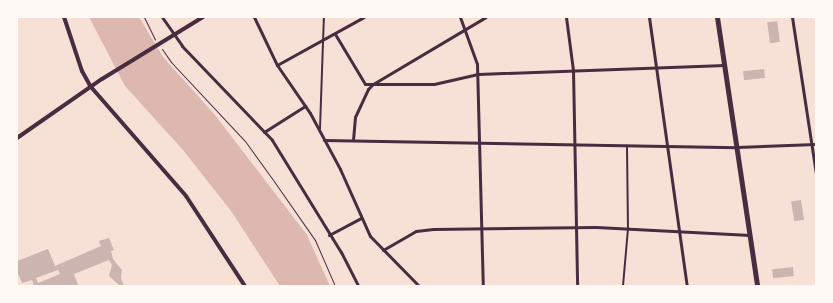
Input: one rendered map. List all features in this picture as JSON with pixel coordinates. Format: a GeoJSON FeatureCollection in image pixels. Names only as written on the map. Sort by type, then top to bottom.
{"type":"FeatureCollection","features":[{"type":"Feature","properties":{"kind":"main road"},"geometry":{"type":"LineString","coordinates":[[717,17],[757,286]]}},
{"type":"Feature","properties":{"kind":"street"},"geometry":{"type":"LineString","coordinates":[[64,17],[82,71],[91,87],[186,196],[245,286]]}},
{"type":"Feature","properties":{"kind":"street"},"geometry":{"type":"LineString","coordinates":[[162,17],[173,34],[272,140],[358,286]]}},
{"type":"Feature","properties":{"kind":"street"},"geometry":{"type":"LineString","coordinates":[[17,138],[102,79],[173,34],[203,17]]}},
{"type":"Feature","properties":{"kind":"street"},"geometry":{"type":"LineString","coordinates":[[254,17],[277,65],[320,131],[340,169],[370,236],[419,286]]}},
{"type":"Feature","properties":{"kind":"street"},"geometry":{"type":"LineString","coordinates":[[277,65],[364,17]]}},
{"type":"Feature","properties":{"kind":"street"},"geometry":{"type":"LineString","coordinates":[[460,17],[476,55],[478,74],[480,228],[483,286]]}},
{"type":"Feature","properties":{"kind":"street"},"geometry":{"type":"LineString","coordinates":[[353,140],[355,117],[368,89],[373,84],[486,17]]}},
{"type":"Feature","properties":{"kind":"street"},"geometry":{"type":"LineString","coordinates":[[566,17],[573,70],[577,286]]}},
{"type":"Feature","properties":{"kind":"street"},"geometry":{"type":"LineString","coordinates":[[649,17],[687,286]]}},
{"type":"Feature","properties":{"kind":"street"},"geometry":{"type":"LineString","coordinates":[[792,17],[816,174]]}},
{"type":"Feature","properties":{"kind":"street"},"geometry":{"type":"LineString","coordinates":[[335,34],[365,84],[434,84],[478,74],[725,65]]}},
{"type":"Feature","properties":{"kind":"street"},"geometry":{"type":"LineString","coordinates":[[264,132],[305,106]]}},
{"type":"Feature","properties":{"kind":"street"},"geometry":{"type":"LineString","coordinates":[[324,140],[667,144],[736,147],[816,144]]}},
{"type":"Feature","properties":{"kind":"street"},"geometry":{"type":"LineString","coordinates":[[329,235],[361,218]]}},
{"type":"Feature","properties":{"kind":"street"},"geometry":{"type":"LineString","coordinates":[[383,250],[416,231],[480,228],[628,229],[750,235]]}},
{"type":"Feature","properties":{"kind":"lane"},"geometry":{"type":"LineString","coordinates":[[320,131],[324,17]]}},
{"type":"Feature","properties":{"kind":"lane"},"geometry":{"type":"LineString","coordinates":[[623,286],[628,229],[627,144]]}},
{"type":"Feature","properties":{"kind":"path"},"geometry":{"type":"LineString","coordinates":[[144,17],[155,40]]}},
{"type":"Feature","properties":{"kind":"path"},"geometry":{"type":"LineString","coordinates":[[160,46],[171,62],[245,141],[315,240],[335,286]]}},
{"type":"Feature","properties":{"kind":"shaded area"},"geometry":{"type":"Polygon","coordinates":[[[89,17],[139,17],[163,57],[215,115],[307,235],[330,286],[280,286],[231,211],[183,150],[125,86],[89,17]]]}},
{"type":"Feature","properties":{"kind":"building"},"geometry":{"type":"Polygon","coordinates":[[[777,21],[780,42],[770,43],[767,22],[777,21]]]}},
{"type":"Feature","properties":{"kind":"building"},"geometry":{"type":"Polygon","coordinates":[[[764,69],[765,78],[744,80],[743,71],[764,69]]]}},
{"type":"Feature","properties":{"kind":"building"},"geometry":{"type":"Polygon","coordinates":[[[801,200],[804,220],[794,221],[791,202],[801,200]]]}},
{"type":"Feature","properties":{"kind":"building"},"geometry":{"type":"Polygon","coordinates":[[[109,238],[114,250],[111,251],[113,259],[122,270],[121,278],[124,286],[120,286],[109,276],[112,265],[109,260],[74,274],[78,285],[75,286],[34,286],[32,280],[22,283],[17,271],[17,261],[48,249],[55,266],[101,246],[99,241],[109,238]],[[58,270],[36,278],[38,283],[60,274],[58,270]]]}},
{"type":"Feature","properties":{"kind":"building"},"geometry":{"type":"Polygon","coordinates":[[[793,267],[794,276],[773,278],[772,269],[793,267]]]}}]}
